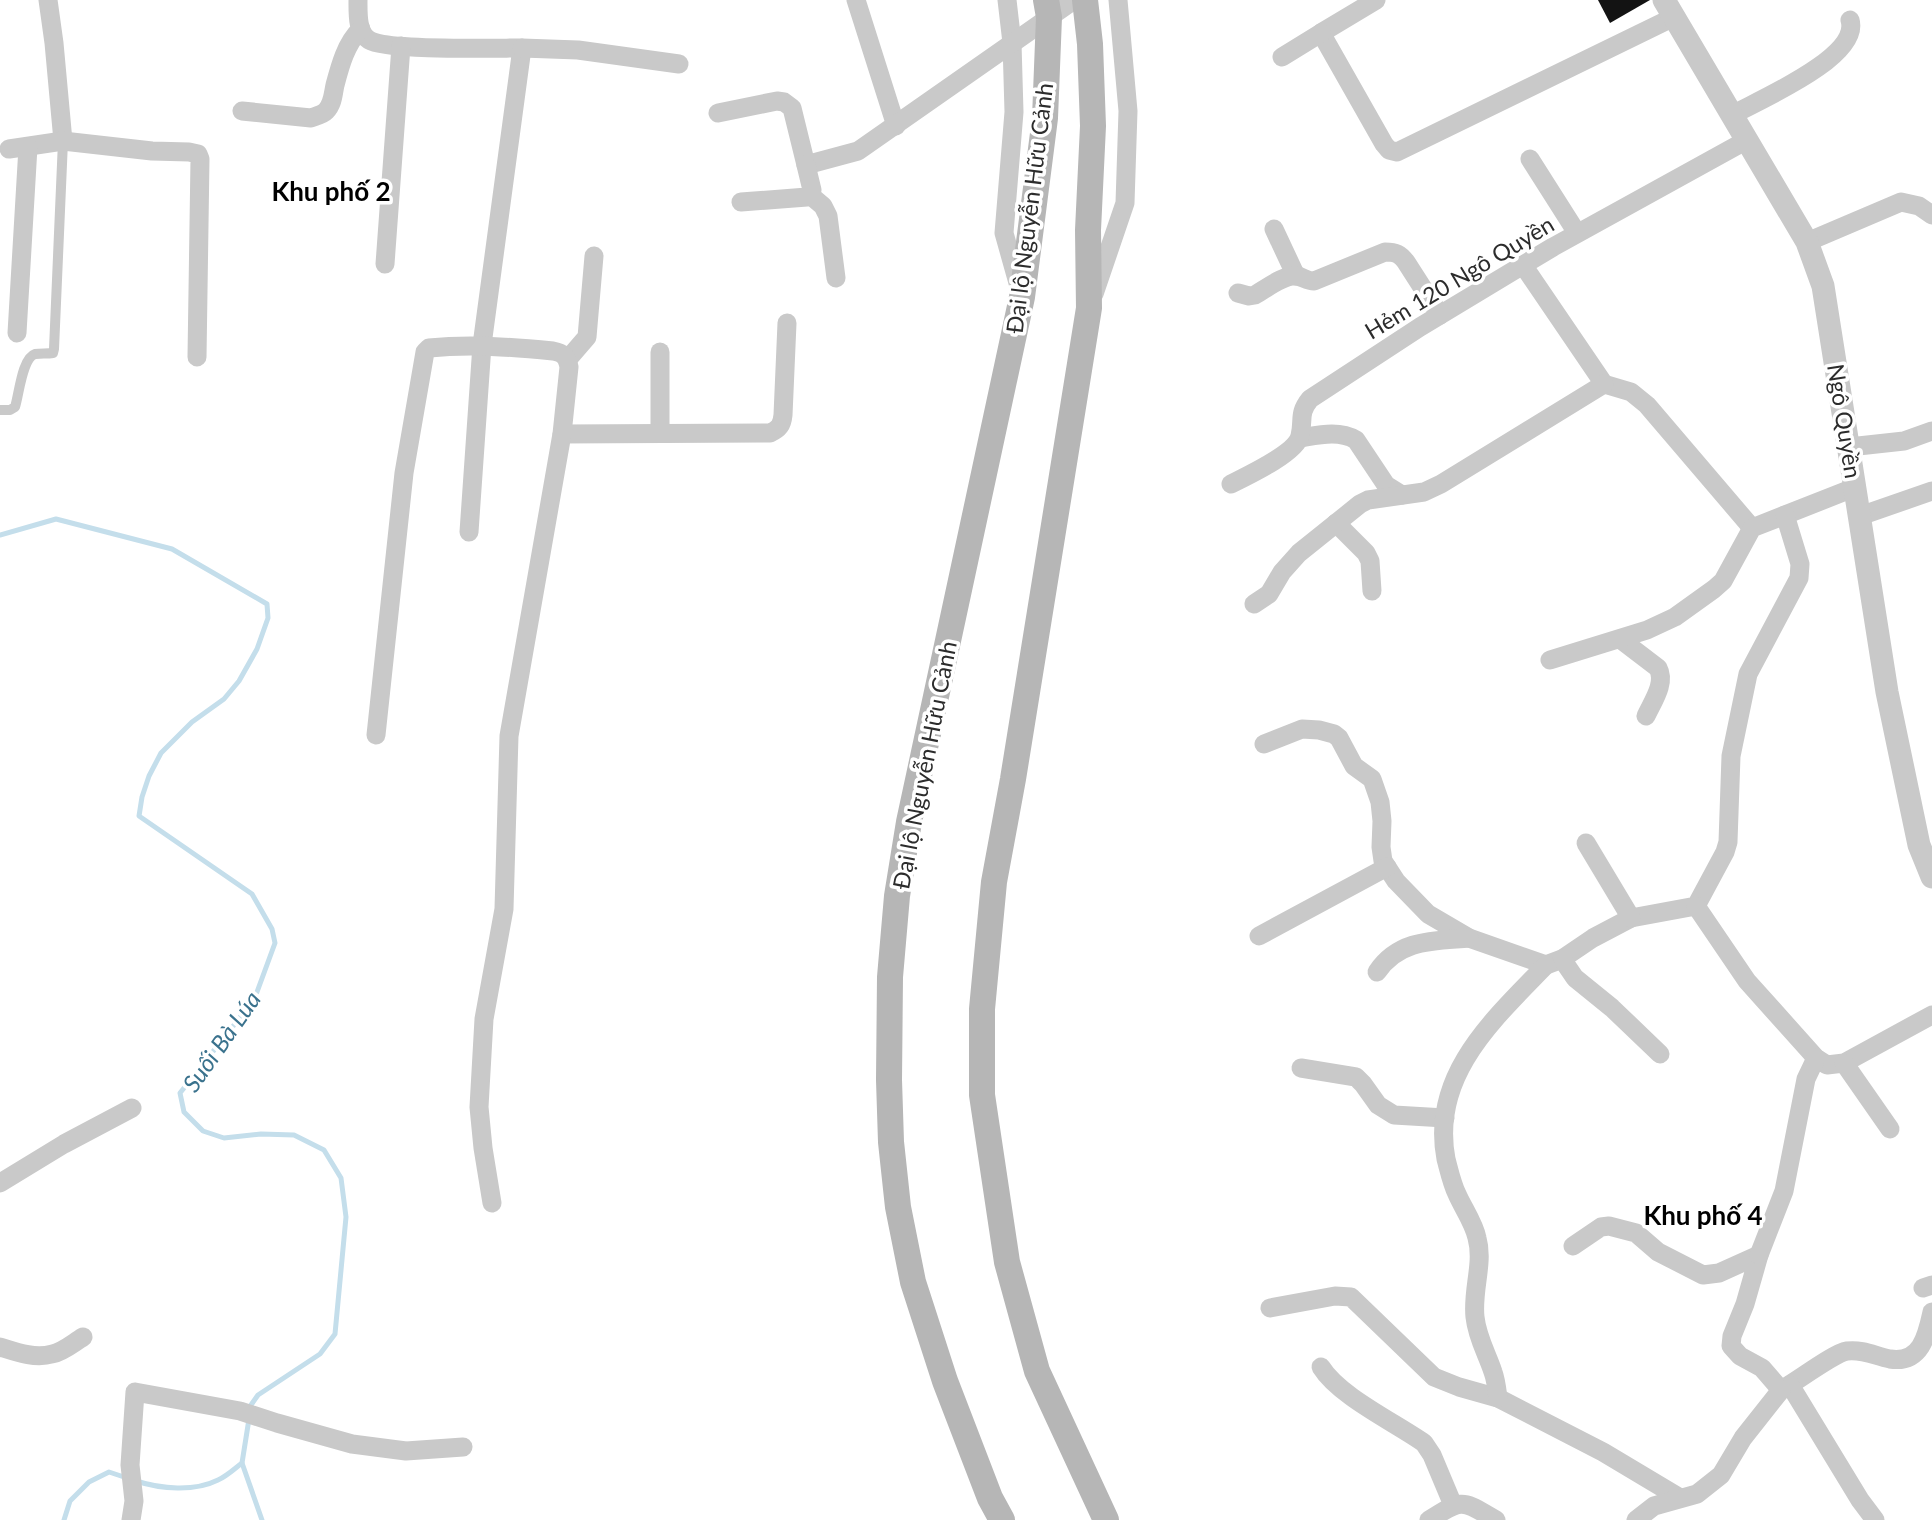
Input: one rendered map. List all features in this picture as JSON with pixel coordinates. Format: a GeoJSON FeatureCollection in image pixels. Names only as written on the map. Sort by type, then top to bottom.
{"type":"FeatureCollection","features":[{"type":"Feature","properties":{"kind":"main road","name":"Đại lộ Nguyễn Hữu Cảnh"},"geometry":{"type":"LineString","coordinates":[[1085,0],[1090,44],[1093,126],[1088,230],[1089,308],[994,882],[982,1009],[982,1095],[1007,1262],[1037,1371],[1106,1520]]}},
{"type":"Feature","properties":{"kind":"main road","name":"Đại lộ Nguyễn Hữu Cảnh"},"geometry":{"type":"LineString","coordinates":[[1002,1520],[990,1498],[945,1381],[913,1282],[898,1207],[891,1142],[890,976],[897,896],[909,822],[1022,298],[1045,118],[1048,9]]}},
{"type":"Feature","properties":{"kind":"street"},"geometry":{"type":"LineString","coordinates":[[48,0],[63,141]]}},
{"type":"Feature","properties":{"kind":"street"},"geometry":{"type":"LineString","coordinates":[[358,0],[361,29],[368,40],[380,44],[578,50],[679,64]]}},
{"type":"Feature","properties":{"kind":"street"},"geometry":{"type":"LineString","coordinates":[[856,0],[896,126]]}},
{"type":"Feature","properties":{"kind":"street"},"geometry":{"type":"LineString","coordinates":[[1007,0],[1012,43],[1014,112],[1004,233],[1022,298]]}},
{"type":"Feature","properties":{"kind":"street"},"geometry":{"type":"LineString","coordinates":[[806,165],[859,151],[1012,43],[1048,9],[1074,0]]}},
{"type":"Feature","properties":{"kind":"street"},"geometry":{"type":"LineString","coordinates":[[1089,308],[1125,202],[1128,111],[1118,0]]}},
{"type":"Feature","properties":{"kind":"street"},"geometry":{"type":"LineString","coordinates":[[1282,57],[1376,0]]}},
{"type":"Feature","properties":{"kind":"street"},"geometry":{"type":"LineString","coordinates":[[1321,33],[1384,144],[1397,152],[1669,9]]}},
{"type":"Feature","properties":{"kind":"street","name":"Ngô Quyền"},"geometry":{"type":"LineString","coordinates":[[1669,9],[1807,242],[1823,286],[1887,692],[1919,845],[1932,877]]}},
{"type":"Feature","properties":{"kind":"street"},"geometry":{"type":"LineString","coordinates":[[1732,115],[1807,75],[1831,59],[1849,36],[1852,27],[1850,20]]}},
{"type":"Feature","properties":{"kind":"street"},"geometry":{"type":"LineString","coordinates":[[243,111],[311,118],[321,115],[332,101],[352,37],[361,29]]}},
{"type":"Feature","properties":{"kind":"street"},"geometry":{"type":"LineString","coordinates":[[385,264],[401,46]]}},
{"type":"Feature","properties":{"kind":"street"},"geometry":{"type":"LineString","coordinates":[[470,532],[482,345],[522,48]]}},
{"type":"Feature","properties":{"kind":"street"},"geometry":{"type":"LineString","coordinates":[[718,113],[777,101],[789,104],[792,108],[812,190],[810,195],[741,202]]}},
{"type":"Feature","properties":{"kind":"street","name":"Hẻm 120 Ngô Quyền"},"geometry":{"type":"LineString","coordinates":[[1300,438],[1303,407],[1310,399],[1523,265],[1747,140]]}},
{"type":"Feature","properties":{"kind":"street"},"geometry":{"type":"LineString","coordinates":[[17,333],[19,148],[63,141],[152,151],[189,152],[198,154],[200,159],[197,357]]}},
{"type":"Feature","properties":{"kind":"street"},"geometry":{"type":"LineString","coordinates":[[1530,159],[1577,233]]}},
{"type":"Feature","properties":{"kind":"street"},"geometry":{"type":"LineString","coordinates":[[810,195],[823,206],[828,216],[836,278]]}},
{"type":"Feature","properties":{"kind":"street"},"geometry":{"type":"LineString","coordinates":[[1807,242],[1901,202],[1919,206],[1932,215]]}},
{"type":"Feature","properties":{"kind":"street"},"geometry":{"type":"LineString","coordinates":[[1274,229],[1296,276]]}},
{"type":"Feature","properties":{"kind":"street"},"geometry":{"type":"LineString","coordinates":[[1238,293],[1255,295],[1289,276],[1314,281],[1385,252],[1394,252],[1406,262],[1440,315]]}},
{"type":"Feature","properties":{"kind":"street"},"geometry":{"type":"LineString","coordinates":[[568,359],[587,337],[594,256]]}},
{"type":"Feature","properties":{"kind":"street"},"geometry":{"type":"LineString","coordinates":[[1523,265],[1604,384],[1631,392],[1647,405],[1752,528]]}},
{"type":"Feature","properties":{"kind":"street"},"geometry":{"type":"LineString","coordinates":[[562,434],[770,433],[777,430],[782,424],[783,415],[788,323]]}},
{"type":"Feature","properties":{"kind":"street"},"geometry":{"type":"LineString","coordinates":[[376,735],[404,473],[425,352],[429,348],[482,345],[562,353],[568,359],[569,367],[562,434],[509,736],[504,909],[484,1019],[479,1107],[492,1203]]}},
{"type":"Feature","properties":{"kind":"street"},"geometry":{"type":"LineString","coordinates":[[660,352],[660,433]]}},
{"type":"Feature","properties":{"kind":"street"},"geometry":{"type":"LineString","coordinates":[[1254,604],[1269,594],[1282,572],[1299,553],[1368,500],[1424,492],[1441,485],[1604,384]]}},
{"type":"Feature","properties":{"kind":"street"},"geometry":{"type":"LineString","coordinates":[[1849,447],[1904,440],[1932,431]]}},
{"type":"Feature","properties":{"kind":"street"},"geometry":{"type":"LineString","coordinates":[[1231,484],[1273,462],[1300,438],[1339,433],[1356,440],[1386,485],[1402,495]]}},
{"type":"Feature","properties":{"kind":"street"},"geometry":{"type":"LineString","coordinates":[[1550,660],[1647,630],[1675,617],[1723,581],[1752,528],[1856,487]]}},
{"type":"Feature","properties":{"kind":"street"},"geometry":{"type":"LineString","coordinates":[[1860,516],[1932,491]]}},
{"type":"Feature","properties":{"kind":"street"},"geometry":{"type":"LineString","coordinates":[[1696,906],[1728,842],[1731,756],[1748,674],[1799,578],[1800,564],[1784,516]]}},
{"type":"Feature","properties":{"kind":"street"},"geometry":{"type":"LineString","coordinates":[[1336,523],[1361,545],[1366,553],[1370,561],[1372,591]]}},
{"type":"Feature","properties":{"kind":"street"},"geometry":{"type":"LineString","coordinates":[[1620,639],[1658,667],[1660,672],[1661,683],[1646,716]]}},
{"type":"Feature","properties":{"kind":"street"},"geometry":{"type":"LineString","coordinates":[[1264,744],[1302,729],[1334,734],[1339,738],[1354,766],[1372,779],[1380,802],[1383,861],[1396,881],[1428,914],[1469,938],[1554,962],[1612,1008],[1660,1054]]}},
{"type":"Feature","properties":{"kind":"street"},"geometry":{"type":"LineString","coordinates":[[1586,843],[1631,918]]}},
{"type":"Feature","properties":{"kind":"street"},"geometry":{"type":"LineString","coordinates":[[1259,936],[1387,867]]}},
{"type":"Feature","properties":{"kind":"street"},"geometry":{"type":"LineString","coordinates":[[1498,1398],[1494,1373],[1484,1353],[1475,1319],[1474,1297],[1479,1251],[1477,1235],[1455,1191],[1446,1158],[1443,1131],[1451,1086],[1462,1062],[1488,1026],[1554,962],[1631,918],[1696,906]]}},
{"type":"Feature","properties":{"kind":"street"},"geometry":{"type":"LineString","coordinates":[[1696,906],[1746,981],[1816,1058],[1827,1065],[1844,1063],[1932,1015]]}},
{"type":"Feature","properties":{"kind":"street"},"geometry":{"type":"LineString","coordinates":[[1377,972],[1390,958],[1414,943],[1469,938]]}},
{"type":"Feature","properties":{"kind":"street"},"geometry":{"type":"LineString","coordinates":[[1816,1058],[1806,1079],[1784,1191],[1759,1255],[1731,1346],[1740,1356],[1762,1368],[1786,1388],[1875,1520]]}},
{"type":"Feature","properties":{"kind":"street"},"geometry":{"type":"LineString","coordinates":[[1844,1063],[1890,1129]]}},
{"type":"Feature","properties":{"kind":"street"},"geometry":{"type":"LineString","coordinates":[[1301,1068],[1356,1077],[1378,1105],[1394,1115],[1445,1118]]}},
{"type":"Feature","properties":{"kind":"street"},"geometry":{"type":"LineString","coordinates":[[0,1183],[64,1144],[132,1108]]}},
{"type":"Feature","properties":{"kind":"street"},"geometry":{"type":"LineString","coordinates":[[1573,1246],[1601,1227],[1609,1226],[1636,1233],[1658,1252],[1703,1275],[1719,1273],[1759,1255]]}},
{"type":"Feature","properties":{"kind":"street"},"geometry":{"type":"LineString","coordinates":[[1270,1308],[1335,1296],[1351,1297],[1434,1377],[1498,1398],[1603,1452],[1680,1498]]}},
{"type":"Feature","properties":{"kind":"street"},"geometry":{"type":"LineString","coordinates":[[1636,1520],[1654,1506],[1697,1494],[1721,1475],[1743,1438],[1786,1388],[1844,1351],[1862,1350],[1891,1359],[1905,1359],[1919,1349],[1926,1337],[1932,1312]]}},
{"type":"Feature","properties":{"kind":"street"},"geometry":{"type":"LineString","coordinates":[[0,1347],[39,1356],[54,1354],[83,1337]]}},
{"type":"Feature","properties":{"kind":"street"},"geometry":{"type":"LineString","coordinates":[[1321,1367],[1343,1390],[1424,1443],[1432,1455],[1453,1505]]}},
{"type":"Feature","properties":{"kind":"street"},"geometry":{"type":"LineString","coordinates":[[132,1511],[130,1465],[135,1392],[240,1411],[352,1444],[406,1451],[463,1447]]}},
{"type":"Feature","properties":{"kind":"street"},"geometry":{"type":"LineString","coordinates":[[1429,1520],[1453,1505],[1462,1504],[1496,1520]]}},
{"type":"Feature","properties":{"kind":"lane"},"geometry":{"type":"LineString","coordinates":[[0,410],[15,407],[26,363],[31,356],[53,353],[54,349],[63,141]]}},
{"type":"Feature","properties":{"kind":"building"},"geometry":{"type":"Polygon","coordinates":[[[1598,0],[1650,0],[1610,23],[1598,0]]]}},
{"type":"Feature","properties":{"kind":"waterway","name":"Suối Bà Lúa"},"geometry":{"type":"LineString","coordinates":[[0,535],[56,519],[172,549],[267,604],[268,618],[257,649],[239,681],[224,699],[192,722],[161,753],[149,776],[139,816],[252,894],[272,929],[275,943],[257,992],[180,1093],[184,1112],[203,1131],[224,1138],[261,1134],[294,1135],[324,1150],[341,1178],[346,1217],[335,1334],[320,1354],[258,1395],[250,1409]]}},
{"type":"Feature","properties":{"kind":"waterway","name":"Suối Bà Lúa"},"geometry":{"type":"LineString","coordinates":[[136,1481],[156,1486],[188,1488],[209,1484],[221,1478],[242,1463],[249,1419]]}},
{"type":"Feature","properties":{"kind":"waterway"},"geometry":{"type":"LineString","coordinates":[[242,1463],[262,1520]]}},
{"type":"Feature","properties":{"kind":"waterway","name":"Suối Bà Lúa"},"geometry":{"type":"LineString","coordinates":[[64,1520],[70,1501],[89,1482],[109,1472],[127,1478]]}},
{"type":"Feature","properties":{"kind":"district","name":"Khu phố 2"},"geometry":{"type":"Point","coordinates":[331,191]}},
{"type":"Feature","properties":{"kind":"district","name":"Khu phố 4"},"geometry":{"type":"Point","coordinates":[1703,1215]}}]}
